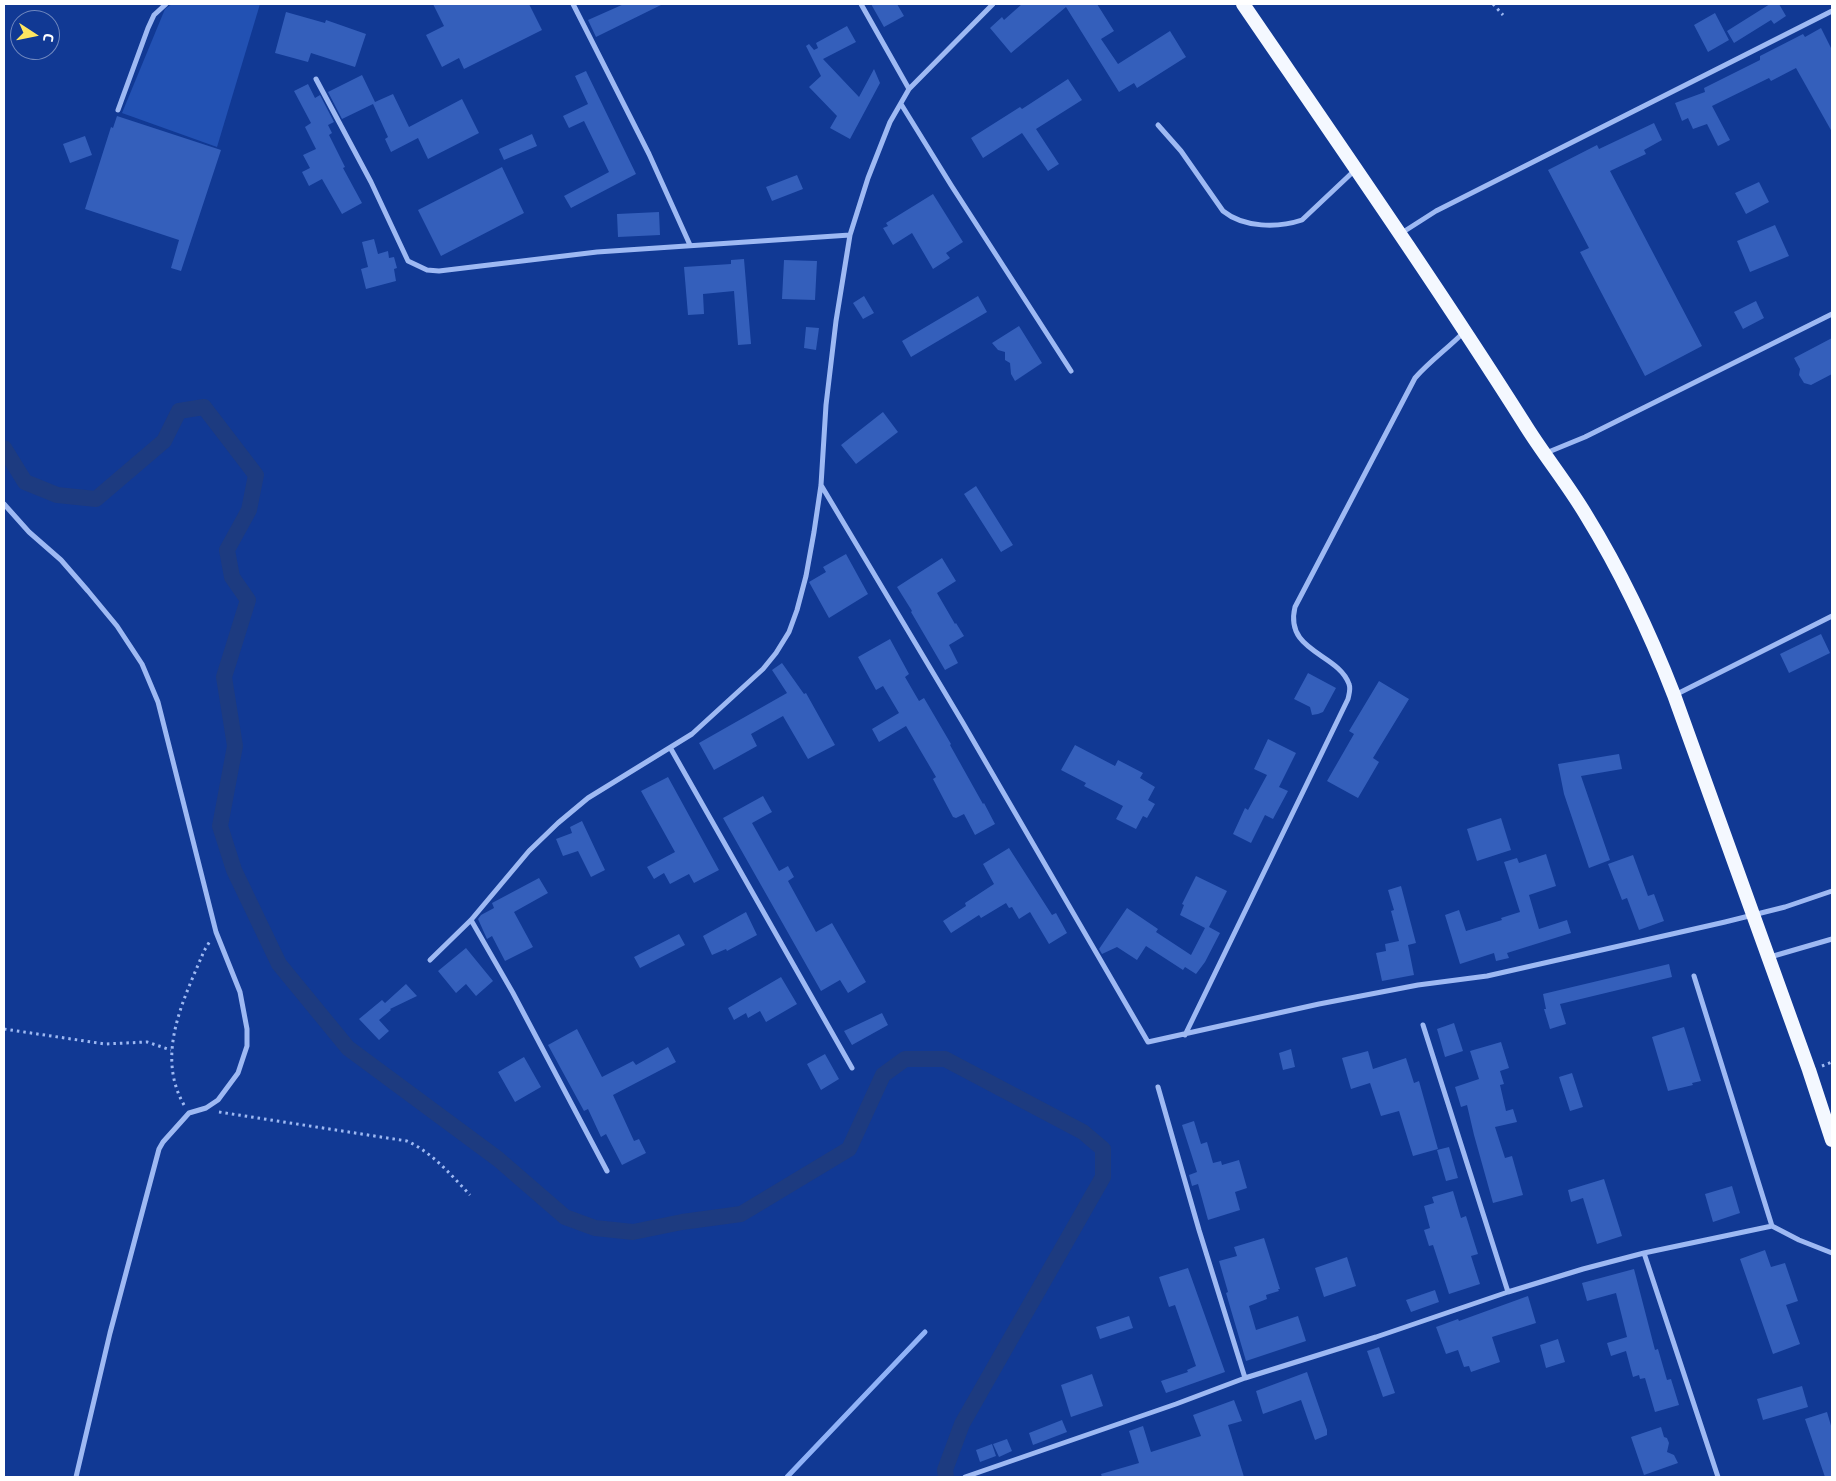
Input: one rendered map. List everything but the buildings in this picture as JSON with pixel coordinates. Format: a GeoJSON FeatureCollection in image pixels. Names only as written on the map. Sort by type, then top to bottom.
{"type":"FeatureCollection","features":[{"type":"Feature","properties":{"kind":"highway"},"geometry":{"type":"LineString","coordinates":[[1243,4],[1466,331],[1543,454],[1586,514],[1614,564],[1657,650],[1809,1070],[1832,1140]]}},
{"type":"Feature","properties":{"kind":"street"},"geometry":{"type":"LineString","coordinates":[[118,110],[148,28],[154,15],[166,4]]}},
{"type":"Feature","properties":{"kind":"street"},"geometry":{"type":"LineString","coordinates":[[572,4],[649,154],[690,245]]}},
{"type":"Feature","properties":{"kind":"street"},"geometry":{"type":"LineString","coordinates":[[861,4],[909,89]]}},
{"type":"Feature","properties":{"kind":"street"},"geometry":{"type":"LineString","coordinates":[[430,960],[471,920],[529,851],[558,823],[588,798],[671,749],[712,717],[763,669],[789,632],[806,576],[821,484],[826,405],[850,235],[868,178],[890,122],[909,89],[993,4]]}},
{"type":"Feature","properties":{"kind":"street"},"geometry":{"type":"LineString","coordinates":[[1400,234],[1436,211],[1832,11]]}},
{"type":"Feature","properties":{"kind":"street"},"geometry":{"type":"LineString","coordinates":[[316,79],[371,182],[408,261],[427,270],[439,271],[597,252],[850,235]]}},
{"type":"Feature","properties":{"kind":"street"},"geometry":{"type":"LineString","coordinates":[[901,104],[1071,370]]}},
{"type":"Feature","properties":{"kind":"street"},"geometry":{"type":"LineString","coordinates":[[1158,125],[1181,151],[1223,211],[1231,218],[1247,223],[1291,223],[1302,220],[1356,169]]}},
{"type":"Feature","properties":{"kind":"street"},"geometry":{"type":"LineString","coordinates":[[1543,454],[1585,437],[1832,314]]}},
{"type":"Feature","properties":{"kind":"street"},"geometry":{"type":"LineString","coordinates":[[1185,1035],[1348,699],[1350,688],[1345,675],[1306,644],[1297,633],[1293,623],[1295,607],[1416,378],[1428,363],[1441,355],[1466,331]]}},
{"type":"Feature","properties":{"kind":"street"},"geometry":{"type":"LineString","coordinates":[[821,484],[964,723],[1148,1042],[1328,1002],[1418,985],[1487,976],[1753,915],[1785,907],[1832,890]]}},
{"type":"Feature","properties":{"kind":"street"},"geometry":{"type":"LineString","coordinates":[[4,504],[29,532],[61,560],[88,591],[117,626],[142,664],[158,702],[216,932],[240,992],[247,1029],[247,1046],[238,1074],[218,1100],[206,1108],[189,1114],[163,1142],[159,1149],[110,1334],[76,1477]]}},
{"type":"Feature","properties":{"kind":"street"},"geometry":{"type":"LineString","coordinates":[[1674,695],[1832,616]]}},
{"type":"Feature","properties":{"kind":"street"},"geometry":{"type":"LineString","coordinates":[[671,749],[852,1068]]}},
{"type":"Feature","properties":{"kind":"street"},"geometry":{"type":"LineString","coordinates":[[471,920],[513,993],[607,1172]]}},
{"type":"Feature","properties":{"kind":"street"},"geometry":{"type":"LineString","coordinates":[[1768,958],[1832,939]]}},
{"type":"Feature","properties":{"kind":"street"},"geometry":{"type":"LineString","coordinates":[[1694,976],[1772,1226]]}},
{"type":"Feature","properties":{"kind":"street"},"geometry":{"type":"LineString","coordinates":[[1423,1025],[1508,1292]]}},
{"type":"Feature","properties":{"kind":"street"},"geometry":{"type":"LineString","coordinates":[[1158,1087],[1199,1230],[1245,1378]]}},
{"type":"Feature","properties":{"kind":"street"},"geometry":{"type":"LineString","coordinates":[[966,1477],[1245,1378],[1376,1337],[1508,1292],[1644,1253],[1772,1226],[1799,1240],[1832,1253]]}},
{"type":"Feature","properties":{"kind":"street"},"geometry":{"type":"LineString","coordinates":[[1644,1253],[1718,1477]]}},
{"type":"Feature","properties":{"kind":"path"},"geometry":{"type":"LineString","coordinates":[[1493,4],[1503,15]]}},
{"type":"Feature","properties":{"kind":"path"},"geometry":{"type":"LineString","coordinates":[[189,1114],[179,1096],[173,1071],[171,1050],[177,1017],[204,951],[216,932]]}},
{"type":"Feature","properties":{"kind":"path"},"geometry":{"type":"LineString","coordinates":[[4,1029],[105,1044],[147,1042],[171,1050]]}},
{"type":"Feature","properties":{"kind":"path"},"geometry":{"type":"LineString","coordinates":[[206,1108],[220,1113],[408,1141],[427,1152],[470,1195]]}},
{"type":"Feature","properties":{"kind":"shaded area"},"geometry":{"type":"Polygon","coordinates":[[[172,4],[260,4],[217,147],[122,113],[165,9],[172,4]]]}},
{"type":"Feature","properties":{"kind":"waterway"},"geometry":{"type":"LineString","coordinates":[[4,448],[25,482],[57,495],[96,499],[164,441],[179,411],[204,407],[256,475],[249,510],[227,550],[232,577],[248,600],[224,677],[235,746],[220,826],[234,870],[279,964],[348,1048],[498,1159],[565,1217],[595,1228],[633,1232],[682,1222],[741,1214],[849,1149],[883,1075],[905,1059],[945,1059],[1083,1132],[1103,1149],[1103,1177],[962,1424],[945,1470],[946,1477]]}},
{"type":"Feature","properties":{"kind":"waterway"},"geometry":{"type":"LineString","coordinates":[[787,1477],[925,1332]]}}]}
